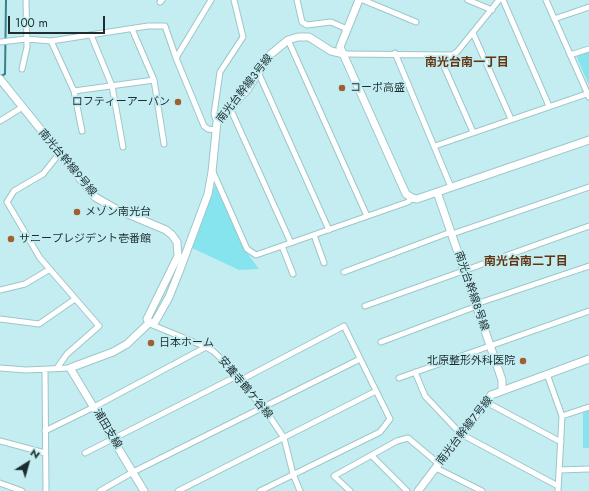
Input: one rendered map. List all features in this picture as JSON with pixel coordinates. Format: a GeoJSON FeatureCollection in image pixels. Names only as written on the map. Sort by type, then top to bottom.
{"type":"FeatureCollection","features":[{"type":"Feature","properties":{"kind":"street"},"geometry":{"type":"LineString","coordinates":[[22,69],[27,47],[26,0]]}},
{"type":"Feature","properties":{"kind":"street"},"geometry":{"type":"LineString","coordinates":[[176,58],[211,0]]}},
{"type":"Feature","properties":{"kind":"street"},"geometry":{"type":"LineString","coordinates":[[217,122],[214,114],[220,72],[243,37],[234,0]]}},
{"type":"Feature","properties":{"kind":"street"},"geometry":{"type":"LineString","coordinates":[[297,0],[302,22],[307,25],[331,22],[347,29]]}},
{"type":"Feature","properties":{"kind":"street"},"geometry":{"type":"LineString","coordinates":[[359,0],[340,46],[406,194],[412,198],[417,199],[589,140]]}},
{"type":"Feature","properties":{"kind":"street"},"geometry":{"type":"LineString","coordinates":[[363,0],[416,22]]}},
{"type":"Feature","properties":{"kind":"street"},"geometry":{"type":"LineString","coordinates":[[468,0],[492,10]]}},
{"type":"Feature","properties":{"kind":"street"},"geometry":{"type":"LineString","coordinates":[[367,216],[288,40],[298,37],[309,37],[332,51],[344,54],[395,53],[452,55],[457,52],[499,0]]}},
{"type":"Feature","properties":{"kind":"street"},"geometry":{"type":"LineString","coordinates":[[503,0],[549,106]]}},
{"type":"Feature","properties":{"kind":"street"},"geometry":{"type":"LineString","coordinates":[[435,146],[549,106],[588,95],[546,0]]}},
{"type":"Feature","properties":{"kind":"street"},"geometry":{"type":"LineString","coordinates":[[554,19],[589,7]]}},
{"type":"Feature","properties":{"kind":"street"},"geometry":{"type":"LineString","coordinates":[[3,42],[26,39],[51,41],[148,26],[165,26],[176,58],[204,126],[208,129],[216,130]]}},
{"type":"Feature","properties":{"kind":"street"},"geometry":{"type":"LineString","coordinates":[[132,29],[154,80],[164,144]]}},
{"type":"Feature","properties":{"kind":"street"},"geometry":{"type":"LineString","coordinates":[[473,33],[511,119]]}},
{"type":"Feature","properties":{"kind":"street"},"geometry":{"type":"LineString","coordinates":[[91,35],[112,86],[123,147]]}},
{"type":"Feature","properties":{"kind":"street","name":"南光台幹線３号線"},"geometry":{"type":"LineString","coordinates":[[70,368],[113,352],[127,344],[150,323],[155,322],[169,297],[208,194],[212,172],[217,122],[247,90],[271,54],[288,40]]}},
{"type":"Feature","properties":{"kind":"street"},"geometry":{"type":"LineString","coordinates":[[51,41],[74,91],[82,131]]}},
{"type":"Feature","properties":{"kind":"street"},"geometry":{"type":"LineString","coordinates":[[570,55],[589,49]]}},
{"type":"Feature","properties":{"kind":"street"},"geometry":{"type":"LineString","coordinates":[[395,53],[451,187]]}},
{"type":"Feature","properties":{"kind":"street"},"geometry":{"type":"LineString","coordinates":[[439,55],[473,132]]}},
{"type":"Feature","properties":{"kind":"street"},"geometry":{"type":"LineString","coordinates":[[258,72],[329,230]]}},
{"type":"Feature","properties":{"kind":"street","name":"南光台幹線９号線"},"geometry":{"type":"LineString","coordinates":[[0,79],[21,108],[100,202],[166,230],[177,242],[178,256],[147,319],[150,323]]}},
{"type":"Feature","properties":{"kind":"street"},"geometry":{"type":"LineString","coordinates":[[74,91],[154,80]]}},
{"type":"Feature","properties":{"kind":"street"},"geometry":{"type":"LineString","coordinates":[[0,121],[21,108]]}},
{"type":"Feature","properties":{"kind":"street"},"geometry":{"type":"LineString","coordinates":[[230,108],[291,243]]}},
{"type":"Feature","properties":{"kind":"street"},"geometry":{"type":"LineString","coordinates":[[57,368],[67,354],[99,326],[40,258],[7,202],[14,191],[43,174],[59,154]]}},
{"type":"Feature","properties":{"kind":"street"},"geometry":{"type":"LineString","coordinates":[[212,172],[247,249],[256,255],[408,202],[412,198]]}},
{"type":"Feature","properties":{"kind":"street"},"geometry":{"type":"LineString","coordinates":[[344,272],[452,233],[589,187]]}},
{"type":"Feature","properties":{"kind":"street","name":"南光台幹線８号線"},"geometry":{"type":"LineString","coordinates":[[437,192],[502,380],[502,390]]}},
{"type":"Feature","properties":{"kind":"street"},"geometry":{"type":"LineString","coordinates":[[365,306],[464,269],[589,226]]}},
{"type":"Feature","properties":{"kind":"street"},"geometry":{"type":"LineString","coordinates":[[314,235],[324,263]]}},
{"type":"Feature","properties":{"kind":"street"},"geometry":{"type":"LineString","coordinates":[[282,246],[293,274]]}},
{"type":"Feature","properties":{"kind":"street"},"geometry":{"type":"LineString","coordinates":[[381,342],[476,305],[589,266]]}},
{"type":"Feature","properties":{"kind":"street"},"geometry":{"type":"LineString","coordinates":[[0,290],[25,284],[50,269]]}},
{"type":"Feature","properties":{"kind":"street"},"geometry":{"type":"LineString","coordinates":[[0,320],[39,324],[75,299]]}},
{"type":"Feature","properties":{"kind":"street"},"geometry":{"type":"LineString","coordinates":[[399,378],[589,311]]}},
{"type":"Feature","properties":{"kind":"street","name":"安養寺鶴ケ谷線"},"geometry":{"type":"LineString","coordinates":[[150,323],[214,351],[228,365],[237,379],[264,408],[284,438],[293,474],[300,491]]}},
{"type":"Feature","properties":{"kind":"street"},"geometry":{"type":"LineString","coordinates":[[85,453],[344,326],[390,419],[380,432],[261,491]]}},
{"type":"Feature","properties":{"kind":"street"},"geometry":{"type":"LineString","coordinates":[[45,431],[94,408],[206,347]]}},
{"type":"Feature","properties":{"kind":"street"},"geometry":{"type":"LineString","coordinates":[[100,491],[133,472],[360,359]]}},
{"type":"Feature","properties":{"kind":"street","name":"南光台幹線７号線"},"geometry":{"type":"LineString","coordinates":[[418,491],[491,395],[589,359]]}},
{"type":"Feature","properties":{"kind":"street"},"geometry":{"type":"LineString","coordinates":[[0,368],[45,370],[70,368]]}},
{"type":"Feature","properties":{"kind":"street","name":"浦田支線"},"geometry":{"type":"LineString","coordinates":[[70,368],[144,491]]}},
{"type":"Feature","properties":{"kind":"street"},"geometry":{"type":"LineString","coordinates":[[45,370],[46,491]]}},
{"type":"Feature","properties":{"kind":"street"},"geometry":{"type":"LineString","coordinates":[[415,372],[425,396],[461,434],[558,489],[562,416],[547,374]]}},
{"type":"Feature","properties":{"kind":"street"},"geometry":{"type":"LineString","coordinates":[[178,491],[376,391]]}},
{"type":"Feature","properties":{"kind":"street"},"geometry":{"type":"LineString","coordinates":[[486,402],[561,442]]}},
{"type":"Feature","properties":{"kind":"street"},"geometry":{"type":"LineString","coordinates":[[562,416],[589,407]]}},
{"type":"Feature","properties":{"kind":"street"},"geometry":{"type":"LineString","coordinates":[[350,491],[334,476],[397,441],[408,438],[437,466],[482,491]]}},
{"type":"Feature","properties":{"kind":"street"},"geometry":{"type":"LineString","coordinates":[[0,441],[45,453]]}},
{"type":"Feature","properties":{"kind":"street"},"geometry":{"type":"LineString","coordinates":[[372,456],[407,491]]}},
{"type":"Feature","properties":{"kind":"street"},"geometry":{"type":"LineString","coordinates":[[559,470],[589,469]]}},
{"type":"Feature","properties":{"kind":"street"},"geometry":{"type":"LineString","coordinates":[[0,483],[22,491]]}},
{"type":"Feature","properties":{"kind":"shaded area"},"geometry":{"type":"Polygon","coordinates":[[[589,51],[589,85],[577,58],[578,54],[589,51]]]}},
{"type":"Feature","properties":{"kind":"shaded area"},"geometry":{"type":"Polygon","coordinates":[[[215,185],[245,250],[259,269],[239,270],[192,248],[215,185]]]}},
{"type":"Feature","properties":{"kind":"shaded area"},"geometry":{"type":"Polygon","coordinates":[[[589,409],[589,448],[583,448],[583,411],[589,409]]]}},
{"type":"Feature","properties":{"kind":"waterway"},"geometry":{"type":"LineString","coordinates":[[1,76],[5,74],[6,0]]}},
{"type":"Feature","properties":{"kind":"place","name":"コーポ高盛"},"geometry":{"type":"Point","coordinates":[342,88]}},
{"type":"Feature","properties":{"kind":"place","name":"ロフティーアーバン"},"geometry":{"type":"Point","coordinates":[178,102]}},
{"type":"Feature","properties":{"kind":"place","name":"メゾン南光台"},"geometry":{"type":"Point","coordinates":[77,212]}},
{"type":"Feature","properties":{"kind":"place","name":"サニープレジデント壱番館"},"geometry":{"type":"Point","coordinates":[11,239]}},
{"type":"Feature","properties":{"kind":"place","name":"日本ホーム"},"geometry":{"type":"Point","coordinates":[151,343]}},
{"type":"Feature","properties":{"kind":"place","name":"北原整形外科医院"},"geometry":{"type":"Point","coordinates":[523,361]}},
{"type":"Feature","properties":{"kind":"district","name":"南光台南一丁目"},"geometry":{"type":"Point","coordinates":[467,63]}},
{"type":"Feature","properties":{"kind":"district","name":"南光台南二丁目"},"geometry":{"type":"Point","coordinates":[526,262]}}]}
